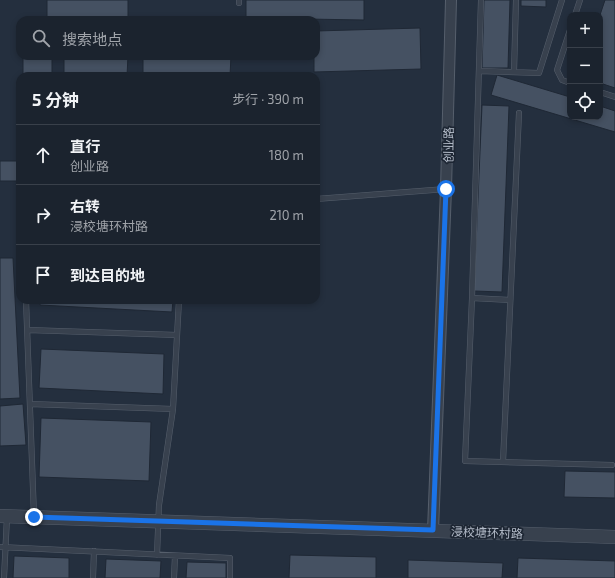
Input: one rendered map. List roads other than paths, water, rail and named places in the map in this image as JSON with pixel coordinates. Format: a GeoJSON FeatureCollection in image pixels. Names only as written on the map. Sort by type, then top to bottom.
{"type":"FeatureCollection","features":[{"type":"Feature","properties":{"kind":"street","name":"创业路"},"geometry":{"type":"LineString","coordinates":[[433,530],[446,189],[451,0]]}},
{"type":"Feature","properties":{"kind":"street","name":"浸校塘环村路"},"geometry":{"type":"LineString","coordinates":[[2,514],[34,517],[615,537]]}},
{"type":"Feature","properties":{"kind":"lane"},"geometry":{"type":"LineString","coordinates":[[481,0],[472,298],[465,461],[612,465]]}},
{"type":"Feature","properties":{"kind":"lane"},"geometry":{"type":"LineString","coordinates":[[514,72],[516,0]]}},
{"type":"Feature","properties":{"kind":"lane"},"geometry":{"type":"LineString","coordinates":[[479,71],[539,73],[562,0]]}},
{"type":"Feature","properties":{"kind":"lane"},"geometry":{"type":"LineString","coordinates":[[576,12],[580,0]]}},
{"type":"Feature","properties":{"kind":"lane"},"geometry":{"type":"LineString","coordinates":[[567,39],[557,70],[562,80],[567,81]]}},
{"type":"Feature","properties":{"kind":"lane"},"geometry":{"type":"LineString","coordinates":[[603,93],[615,97]]}},
{"type":"Feature","properties":{"kind":"lane"},"geometry":{"type":"LineString","coordinates":[[503,462],[519,112]]}},
{"type":"Feature","properties":{"kind":"lane"},"geometry":{"type":"LineString","coordinates":[[320,199],[446,189]]}},
{"type":"Feature","properties":{"kind":"lane"},"geometry":{"type":"LineString","coordinates":[[472,298],[510,300]]}},
{"type":"Feature","properties":{"kind":"lane"},"geometry":{"type":"LineString","coordinates":[[26,304],[34,517]]}},
{"type":"Feature","properties":{"kind":"lane"},"geometry":{"type":"LineString","coordinates":[[157,555],[159,505],[173,409],[179,304]]}},
{"type":"Feature","properties":{"kind":"lane"},"geometry":{"type":"LineString","coordinates":[[28,330],[177,335]]}},
{"type":"Feature","properties":{"kind":"lane"},"geometry":{"type":"LineString","coordinates":[[30,404],[173,409]]}},
{"type":"Feature","properties":{"kind":"lane"},"geometry":{"type":"LineString","coordinates":[[2,514],[4,578]]}},
{"type":"Feature","properties":{"kind":"lane"},"geometry":{"type":"LineString","coordinates":[[3,547],[230,558],[230,578]]}},
{"type":"Feature","properties":{"kind":"lane"},"geometry":{"type":"LineString","coordinates":[[93,578],[94,551]]}},
{"type":"Feature","properties":{"kind":"lane"},"geometry":{"type":"LineString","coordinates":[[174,578],[175,556]]}}]}
